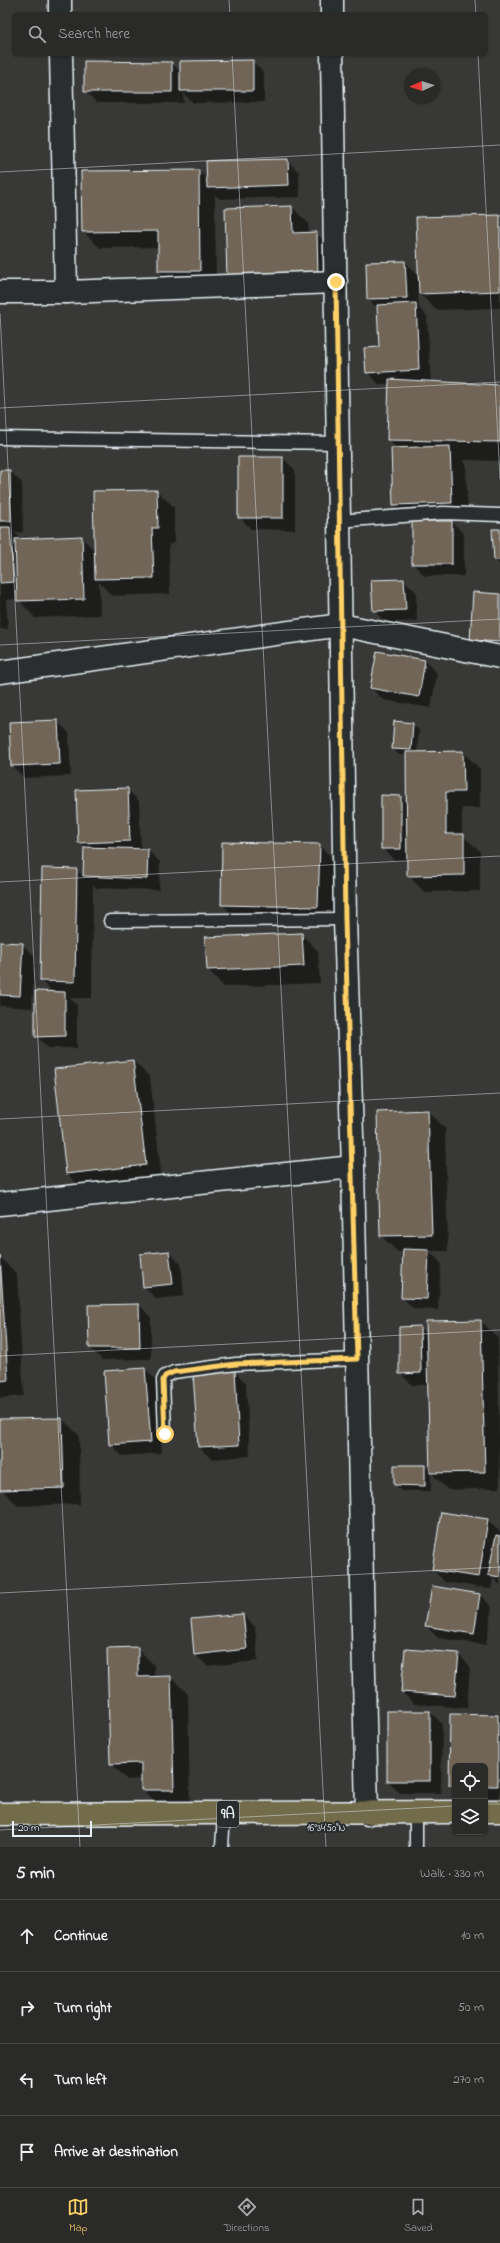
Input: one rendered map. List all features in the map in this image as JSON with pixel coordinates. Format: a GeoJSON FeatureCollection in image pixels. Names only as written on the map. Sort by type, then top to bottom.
{"type":"FeatureCollection","features":[{"type":"Feature","properties":{"kind":"main road"},"geometry":{"type":"LineString","coordinates":[[488,1812],[500,1811]]}},
{"type":"Feature","properties":{"kind":"main road","name":"9A"},"geometry":{"type":"LineString","coordinates":[[0,1814],[367,1814],[452,1812]]}},
{"type":"Feature","properties":{"kind":"street"},"geometry":{"type":"LineString","coordinates":[[60,0],[60,12]]}},
{"type":"Feature","properties":{"kind":"street"},"geometry":{"type":"LineString","coordinates":[[332,0],[332,12]]}},
{"type":"Feature","properties":{"kind":"street"},"geometry":{"type":"LineString","coordinates":[[61,56],[66,292]]}},
{"type":"Feature","properties":{"kind":"street"},"geometry":{"type":"LineString","coordinates":[[332,56],[345,919],[353,1168],[367,1814]]}},
{"type":"Feature","properties":{"kind":"street"},"geometry":{"type":"LineString","coordinates":[[0,292],[66,292],[336,282]]}},
{"type":"Feature","properties":{"kind":"street"},"geometry":{"type":"LineString","coordinates":[[0,672],[341,625],[500,657]]}},
{"type":"Feature","properties":{"kind":"street"},"geometry":{"type":"LineString","coordinates":[[0,1204],[353,1168]]}},
{"type":"Feature","properties":{"kind":"lane"},"geometry":{"type":"LineString","coordinates":[[0,438],[338,443]]}},
{"type":"Feature","properties":{"kind":"lane"},"geometry":{"type":"LineString","coordinates":[[338,521],[442,512],[500,515]]}},
{"type":"Feature","properties":{"kind":"lane"},"geometry":{"type":"LineString","coordinates":[[110,921],[345,919]]}},
{"type":"Feature","properties":{"kind":"lane"},"geometry":{"type":"LineString","coordinates":[[165,1434],[163,1380],[165,1376],[174,1372],[236,1364],[357,1359]]}},
{"type":"Feature","properties":{"kind":"lane"},"geometry":{"type":"LineString","coordinates":[[416,1813],[416,1847]]}},
{"type":"Feature","properties":{"kind":"lane"},"geometry":{"type":"LineString","coordinates":[[222,1847],[224,1814]]}},
{"type":"Feature","properties":{"kind":"building"},"geometry":{"type":"Polygon","coordinates":[[[253,60],[253,91],[180,91],[180,61],[253,60]]]}},
{"type":"Feature","properties":{"kind":"building"},"geometry":{"type":"Polygon","coordinates":[[[84,61],[172,62],[172,92],[84,92],[84,61]]]}},
{"type":"Feature","properties":{"kind":"building"},"geometry":{"type":"Polygon","coordinates":[[[288,159],[289,185],[207,188],[206,161],[288,159]]]}},
{"type":"Feature","properties":{"kind":"building"},"geometry":{"type":"Polygon","coordinates":[[[199,170],[200,271],[158,271],[158,231],[82,232],[81,171],[199,170]]]}},
{"type":"Feature","properties":{"kind":"building"},"geometry":{"type":"Polygon","coordinates":[[[292,206],[293,233],[317,232],[318,276],[227,279],[225,208],[292,206]]]}},
{"type":"Feature","properties":{"kind":"building"},"geometry":{"type":"Polygon","coordinates":[[[500,215],[500,291],[419,294],[416,217],[500,215]]]}},
{"type":"Feature","properties":{"kind":"building"},"geometry":{"type":"Polygon","coordinates":[[[405,261],[407,298],[367,299],[366,262],[405,261]]]}},
{"type":"Feature","properties":{"kind":"building"},"geometry":{"type":"Polygon","coordinates":[[[416,303],[419,370],[366,373],[364,348],[379,347],[377,305],[416,303]]]}},
{"type":"Feature","properties":{"kind":"building"},"geometry":{"type":"Polygon","coordinates":[[[389,379],[500,385],[500,442],[387,440],[389,379]]]}},
{"type":"Feature","properties":{"kind":"building"},"geometry":{"type":"Polygon","coordinates":[[[450,446],[452,503],[393,505],[391,448],[450,446]]]}},
{"type":"Feature","properties":{"kind":"building"},"geometry":{"type":"Polygon","coordinates":[[[238,457],[283,457],[283,518],[238,518],[238,457]]]}},
{"type":"Feature","properties":{"kind":"building"},"geometry":{"type":"Polygon","coordinates":[[[0,470],[10,470],[11,521],[0,521],[0,470]]]}},
{"type":"Feature","properties":{"kind":"building"},"geometry":{"type":"Polygon","coordinates":[[[157,490],[158,528],[152,528],[154,578],[95,579],[93,491],[157,490]]]}},
{"type":"Feature","properties":{"kind":"building"},"geometry":{"type":"Polygon","coordinates":[[[412,521],[452,521],[452,564],[412,564],[412,521]]]}},
{"type":"Feature","properties":{"kind":"building"},"geometry":{"type":"Polygon","coordinates":[[[0,527],[10,527],[14,582],[0,583],[0,527]]]}},
{"type":"Feature","properties":{"kind":"building"},"geometry":{"type":"Polygon","coordinates":[[[492,529],[500,529],[500,560],[494,560],[492,529]]]}},
{"type":"Feature","properties":{"kind":"building"},"geometry":{"type":"Polygon","coordinates":[[[82,536],[84,599],[17,601],[15,539],[82,536]]]}},
{"type":"Feature","properties":{"kind":"building"},"geometry":{"type":"Polygon","coordinates":[[[404,579],[406,610],[373,611],[371,580],[404,579]]]}},
{"type":"Feature","properties":{"kind":"building"},"geometry":{"type":"Polygon","coordinates":[[[473,592],[500,594],[500,642],[470,640],[473,592]]]}},
{"type":"Feature","properties":{"kind":"building"},"geometry":{"type":"Polygon","coordinates":[[[377,651],[425,660],[419,697],[370,688],[377,651]]]}},
{"type":"Feature","properties":{"kind":"building"},"geometry":{"type":"Polygon","coordinates":[[[58,720],[60,764],[11,766],[9,722],[58,720]]]}},
{"type":"Feature","properties":{"kind":"building"},"geometry":{"type":"Polygon","coordinates":[[[394,721],[413,723],[411,750],[392,749],[394,721]]]}},
{"type":"Feature","properties":{"kind":"building"},"geometry":{"type":"Polygon","coordinates":[[[463,751],[464,792],[446,792],[446,834],[464,834],[464,875],[407,876],[406,752],[463,751]]]}},
{"type":"Feature","properties":{"kind":"building"},"geometry":{"type":"Polygon","coordinates":[[[128,788],[130,841],[78,843],[76,790],[128,788]]]}},
{"type":"Feature","properties":{"kind":"building"},"geometry":{"type":"Polygon","coordinates":[[[381,795],[401,796],[401,849],[381,849],[381,795]]]}},
{"type":"Feature","properties":{"kind":"building"},"geometry":{"type":"Polygon","coordinates":[[[222,842],[320,844],[318,907],[221,905],[222,842]]]}},
{"type":"Feature","properties":{"kind":"building"},"geometry":{"type":"Polygon","coordinates":[[[84,847],[148,849],[147,879],[83,876],[84,847]]]}},
{"type":"Feature","properties":{"kind":"building"},"geometry":{"type":"Polygon","coordinates":[[[42,868],[77,869],[75,982],[40,981],[42,868]]]}},
{"type":"Feature","properties":{"kind":"building"},"geometry":{"type":"Polygon","coordinates":[[[302,933],[304,966],[207,970],[205,937],[302,933]]]}},
{"type":"Feature","properties":{"kind":"building"},"geometry":{"type":"Polygon","coordinates":[[[0,942],[23,943],[20,996],[0,995],[0,942]]]}},
{"type":"Feature","properties":{"kind":"building"},"geometry":{"type":"Polygon","coordinates":[[[35,991],[65,992],[65,1036],[35,1037],[35,991]]]}},
{"type":"Feature","properties":{"kind":"building"},"geometry":{"type":"Polygon","coordinates":[[[133,1060],[146,1165],[66,1174],[54,1069],[133,1060]]]}},
{"type":"Feature","properties":{"kind":"building"},"geometry":{"type":"Polygon","coordinates":[[[428,1110],[432,1235],[380,1236],[377,1112],[428,1110]]]}},
{"type":"Feature","properties":{"kind":"building"},"geometry":{"type":"Polygon","coordinates":[[[403,1249],[429,1250],[427,1299],[401,1298],[403,1249]]]}},
{"type":"Feature","properties":{"kind":"building"},"geometry":{"type":"Polygon","coordinates":[[[169,1251],[173,1284],[143,1287],[140,1254],[169,1251]]]}},
{"type":"Feature","properties":{"kind":"building"},"geometry":{"type":"Polygon","coordinates":[[[0,1256],[8,1380],[0,1381],[0,1256]]]}},
{"type":"Feature","properties":{"kind":"building"},"geometry":{"type":"Polygon","coordinates":[[[139,1304],[140,1348],[89,1348],[88,1305],[139,1304]]]}},
{"type":"Feature","properties":{"kind":"building"},"geometry":{"type":"Polygon","coordinates":[[[481,1320],[485,1472],[430,1473],[426,1321],[481,1320]]]}},
{"type":"Feature","properties":{"kind":"building"},"geometry":{"type":"Polygon","coordinates":[[[420,1326],[421,1373],[399,1374],[399,1327],[420,1326]]]}},
{"type":"Feature","properties":{"kind":"building"},"geometry":{"type":"Polygon","coordinates":[[[145,1368],[151,1442],[109,1445],[104,1371],[145,1368]]]}},
{"type":"Feature","properties":{"kind":"building"},"geometry":{"type":"Polygon","coordinates":[[[235,1370],[239,1445],[198,1447],[193,1373],[235,1370]]]}},
{"type":"Feature","properties":{"kind":"building"},"geometry":{"type":"Polygon","coordinates":[[[62,1418],[64,1488],[0,1490],[0,1419],[62,1418]]]}},
{"type":"Feature","properties":{"kind":"building"},"geometry":{"type":"Polygon","coordinates":[[[394,1465],[425,1465],[425,1486],[394,1485],[394,1465]]]}},
{"type":"Feature","properties":{"kind":"building"},"geometry":{"type":"Polygon","coordinates":[[[441,1512],[488,1519],[479,1577],[432,1570],[441,1512]]]}},
{"type":"Feature","properties":{"kind":"building"},"geometry":{"type":"Polygon","coordinates":[[[496,1535],[500,1536],[500,1577],[488,1575],[496,1535]]]}},
{"type":"Feature","properties":{"kind":"building"},"geometry":{"type":"Polygon","coordinates":[[[432,1586],[480,1594],[474,1634],[425,1626],[432,1586]]]}},
{"type":"Feature","properties":{"kind":"building"},"geometry":{"type":"Polygon","coordinates":[[[243,1614],[247,1649],[194,1655],[191,1619],[243,1614]]]}},
{"type":"Feature","properties":{"kind":"building"},"geometry":{"type":"Polygon","coordinates":[[[138,1647],[138,1677],[171,1676],[174,1790],[141,1790],[141,1763],[110,1764],[107,1648],[138,1647]]]}},
{"type":"Feature","properties":{"kind":"building"},"geometry":{"type":"Polygon","coordinates":[[[405,1649],[459,1653],[455,1696],[401,1692],[405,1649]]]}},
{"type":"Feature","properties":{"kind":"building"},"geometry":{"type":"Polygon","coordinates":[[[387,1711],[430,1711],[430,1781],[387,1781],[387,1711]]]}},
{"type":"Feature","properties":{"kind":"building"},"geometry":{"type":"Polygon","coordinates":[[[450,1714],[498,1715],[498,1786],[488,1786],[488,1763],[452,1763],[452,1785],[449,1785],[450,1714]]]}},
{"type":"Feature","properties":{"kind":"route"},"geometry":{"type":"LineString","coordinates":[[165,1434],[163,1380],[165,1376],[174,1372],[236,1364],[357,1359],[353,1168],[345,919],[338,521],[336,282]]}}]}
